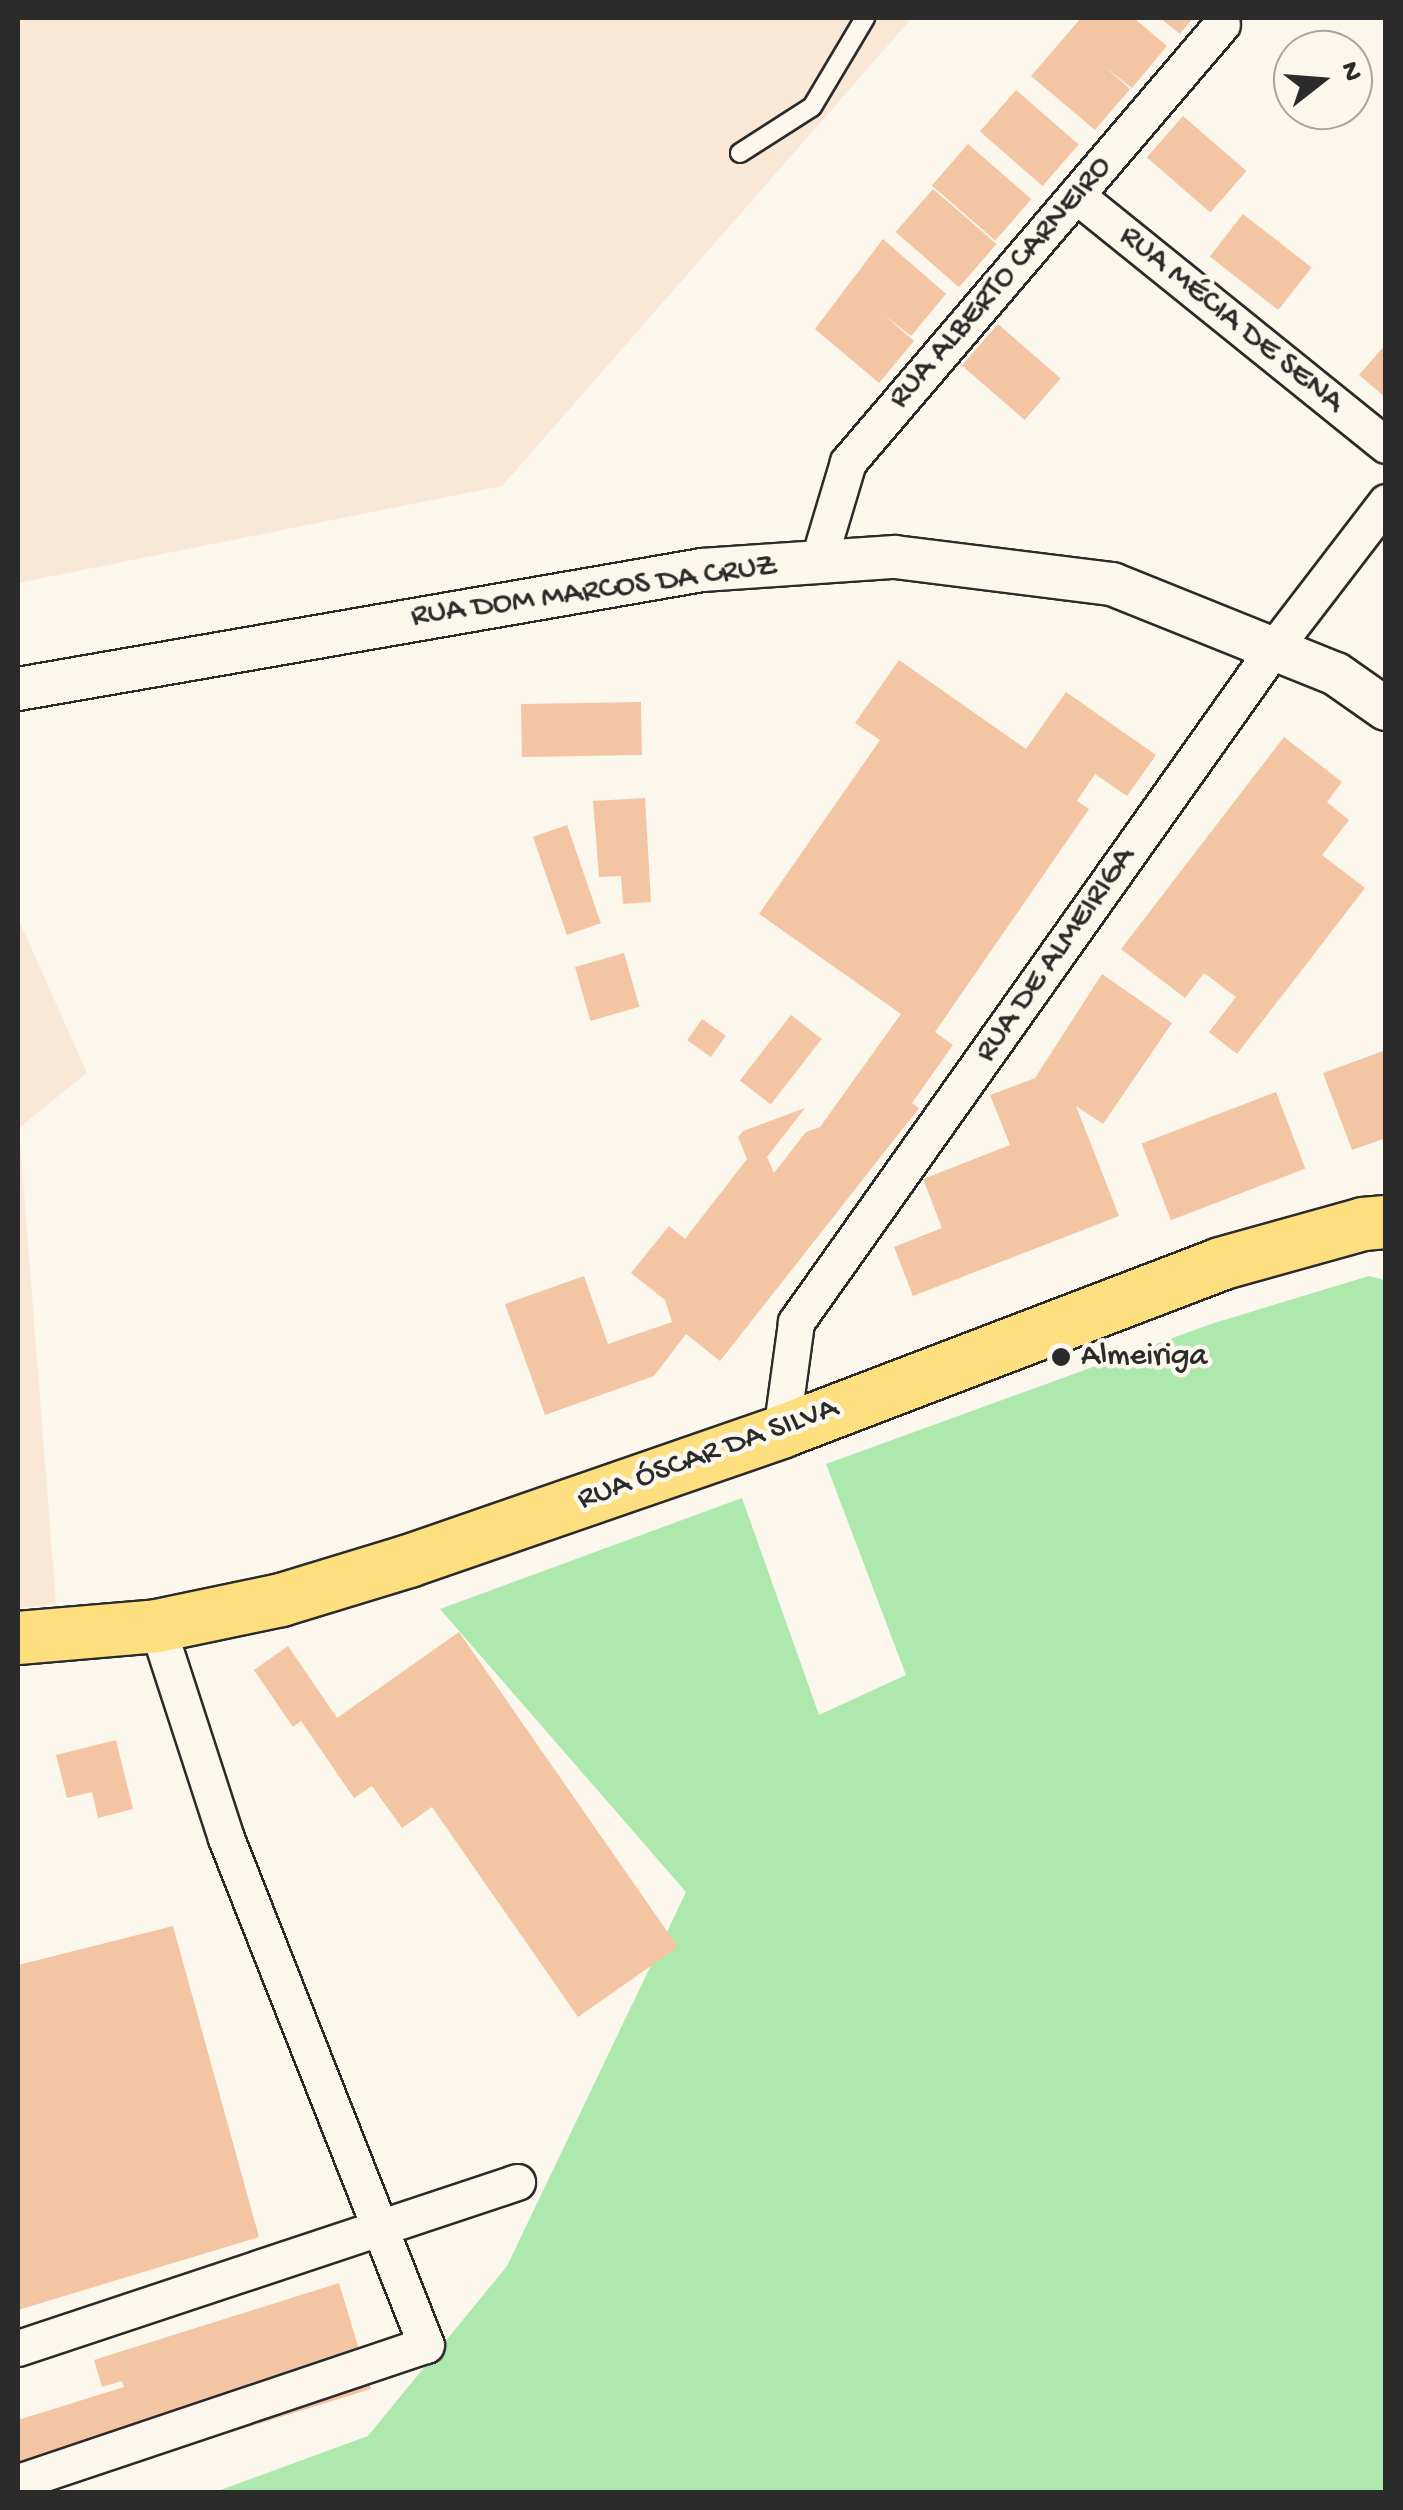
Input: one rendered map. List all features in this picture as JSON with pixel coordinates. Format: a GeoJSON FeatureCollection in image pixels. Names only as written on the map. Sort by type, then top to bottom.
{"type":"FeatureCollection","features":[{"type":"Feature","properties":{"kind":"main road","name":"RUA ÓSCAR DA SILVA"},"geometry":{"type":"LineString","coordinates":[[18,1638],[156,1626],[280,1600],[409,1561],[781,1432],[1220,1264],[1363,1224],[1386,1222]]}},
{"type":"Feature","properties":{"kind":"street","name":"RUA ALBERTO CARNEIRO"},"geometry":{"type":"LineString","coordinates":[[818,562],[848,462],[1222,24]]}},
{"type":"Feature","properties":{"kind":"street","name":"RUA MÉCIA DE SENA"},"geometry":{"type":"LineString","coordinates":[[1076,195],[1386,445]]}},
{"type":"Feature","properties":{"kind":"street","name":"RUA DE ALMEIRIGA"},"geometry":{"type":"LineString","coordinates":[[781,1432],[796,1322],[1274,648],[1386,502]]}},
{"type":"Feature","properties":{"kind":"street","name":"RUA DOM MARCOS DA CRUZ"},"geometry":{"type":"LineString","coordinates":[[18,689],[702,570],[895,556],[1112,584],[1336,674],[1386,709]]}},
{"type":"Feature","properties":{"kind":"street"},"geometry":{"type":"LineString","coordinates":[[18,2482],[426,2345],[226,1838],[156,1626]]}},
{"type":"Feature","properties":{"kind":"street"},"geometry":{"type":"LineString","coordinates":[[18,2348],[517,2182]]}},
{"type":"Feature","properties":{"kind":"lane"},"geometry":{"type":"LineString","coordinates":[[740,153],[812,107],[865,18]]}},
{"type":"Feature","properties":{"kind":"shaded area"},"geometry":{"type":"Polygon","coordinates":[[[18,18],[912,18],[502,486],[18,583],[18,18]]]}},
{"type":"Feature","properties":{"kind":"shaded area"},"geometry":{"type":"Polygon","coordinates":[[[18,918],[87,1073],[19,1128],[56,1604],[18,1608],[18,918]]]}},
{"type":"Feature","properties":{"kind":"green space"},"geometry":{"type":"Polygon","coordinates":[[[1369,1276],[1385,1280],[1385,2492],[215,2492],[368,2436],[507,2266],[686,1892],[440,1609],[742,1498],[819,1715],[906,1675],[826,1464],[1211,1324],[1369,1276]]]}},
{"type":"Feature","properties":{"kind":"building"},"geometry":{"type":"Polygon","coordinates":[[[1081,18],[1134,18],[1167,46],[1132,88],[1105,67],[1130,89],[1095,130],[1031,76],[1081,18]]]}},
{"type":"Feature","properties":{"kind":"building"},"geometry":{"type":"Polygon","coordinates":[[[1160,18],[1193,18],[1180,34],[1160,18]]]}},
{"type":"Feature","properties":{"kind":"building"},"geometry":{"type":"Polygon","coordinates":[[[1016,90],[1079,144],[1043,186],[980,132],[1016,90]]]}},
{"type":"Feature","properties":{"kind":"building"},"geometry":{"type":"Polygon","coordinates":[[[1183,116],[1246,171],[1210,213],[1147,158],[1183,116]]]}},
{"type":"Feature","properties":{"kind":"building"},"geometry":{"type":"Polygon","coordinates":[[[968,144],[1031,199],[995,241],[932,186],[968,144]]]}},
{"type":"Feature","properties":{"kind":"building"},"geometry":{"type":"Polygon","coordinates":[[[933,189],[996,244],[959,287],[896,232],[933,189]]]}},
{"type":"Feature","properties":{"kind":"building"},"geometry":{"type":"Polygon","coordinates":[[[1243,214],[1312,268],[1278,310],[1210,257],[1243,214]]]}},
{"type":"Feature","properties":{"kind":"building"},"geometry":{"type":"Polygon","coordinates":[[[883,239],[946,294],[911,336],[883,314],[914,341],[879,383],[815,329],[883,239]]]}},
{"type":"Feature","properties":{"kind":"building"},"geometry":{"type":"Polygon","coordinates":[[[998,324],[1061,378],[1025,420],[962,366],[998,324]]]}},
{"type":"Feature","properties":{"kind":"building"},"geometry":{"type":"Polygon","coordinates":[[[1386,344],[1386,398],[1359,375],[1386,344]]]}},
{"type":"Feature","properties":{"kind":"building"},"geometry":{"type":"Polygon","coordinates":[[[899,660],[1026,749],[1066,692],[1156,755],[1127,796],[1095,774],[1077,801],[1089,809],[935,1032],[953,1045],[912,1103],[919,1108],[720,1361],[686,1334],[654,1376],[545,1415],[505,1304],[584,1276],[608,1344],[672,1322],[665,1300],[631,1273],[669,1226],[685,1239],[747,1159],[738,1137],[743,1131],[805,1108],[767,1157],[774,1173],[806,1132],[820,1127],[901,1014],[759,914],[880,740],[855,723],[899,660]]]}},
{"type":"Feature","properties":{"kind":"building"},"geometry":{"type":"Polygon","coordinates":[[[641,702],[642,755],[522,757],[521,704],[641,702]]]}},
{"type":"Feature","properties":{"kind":"building"},"geometry":{"type":"Polygon","coordinates":[[[1284,737],[1342,782],[1327,802],[1349,820],[1322,855],[1365,888],[1237,1054],[1209,1032],[1236,997],[1204,973],[1185,998],[1121,949],[1284,737]]]}},
{"type":"Feature","properties":{"kind":"building"},"geometry":{"type":"Polygon","coordinates":[[[645,798],[651,902],[623,904],[621,876],[599,877],[593,801],[645,798]]]}},
{"type":"Feature","properties":{"kind":"building"},"geometry":{"type":"Polygon","coordinates":[[[567,825],[601,923],[567,935],[533,837],[567,825]]]}},
{"type":"Feature","properties":{"kind":"building"},"geometry":{"type":"Polygon","coordinates":[[[624,953],[639,1007],[590,1021],[575,967],[624,953]]]}},
{"type":"Feature","properties":{"kind":"building"},"geometry":{"type":"Polygon","coordinates":[[[1102,974],[1172,1023],[1103,1124],[1076,1106],[1119,1216],[913,1296],[894,1247],[942,1228],[923,1179],[1010,1145],[990,1095],[1035,1078],[1102,974]]]}},
{"type":"Feature","properties":{"kind":"building"},"geometry":{"type":"Polygon","coordinates":[[[791,1015],[822,1039],[771,1104],[740,1080],[791,1015]]]}},
{"type":"Feature","properties":{"kind":"building"},"geometry":{"type":"Polygon","coordinates":[[[702,1019],[726,1036],[711,1057],[687,1040],[702,1019]]]}},
{"type":"Feature","properties":{"kind":"building"},"geometry":{"type":"Polygon","coordinates":[[[1386,1050],[1386,1138],[1352,1150],[1323,1073],[1386,1050]]]}},
{"type":"Feature","properties":{"kind":"building"},"geometry":{"type":"Polygon","coordinates":[[[1276,1092],[1305,1169],[1171,1220],[1142,1144],[1276,1092]]]}},
{"type":"Feature","properties":{"kind":"building"},"geometry":{"type":"Polygon","coordinates":[[[459,1632],[678,1947],[578,2017],[432,1807],[402,1828],[372,1786],[354,1798],[301,1721],[293,1727],[254,1670],[288,1646],[337,1718],[459,1632]]]}},
{"type":"Feature","properties":{"kind":"building"},"geometry":{"type":"Polygon","coordinates":[[[116,1740],[133,1809],[98,1818],[92,1792],[67,1798],[56,1755],[116,1740]]]}},
{"type":"Feature","properties":{"kind":"building"},"geometry":{"type":"Polygon","coordinates":[[[173,1926],[259,2237],[18,2310],[18,1965],[173,1926]]]}},
{"type":"Feature","properties":{"kind":"building"},"geometry":{"type":"Polygon","coordinates":[[[339,2283],[371,2389],[38,2492],[18,2492],[18,2420],[124,2387],[122,2381],[102,2387],[94,2360],[339,2283]]]}},
{"type":"Feature","properties":{"kind":"place","name":"Almeiriga"},"geometry":{"type":"Point","coordinates":[1061,1357]}}]}
